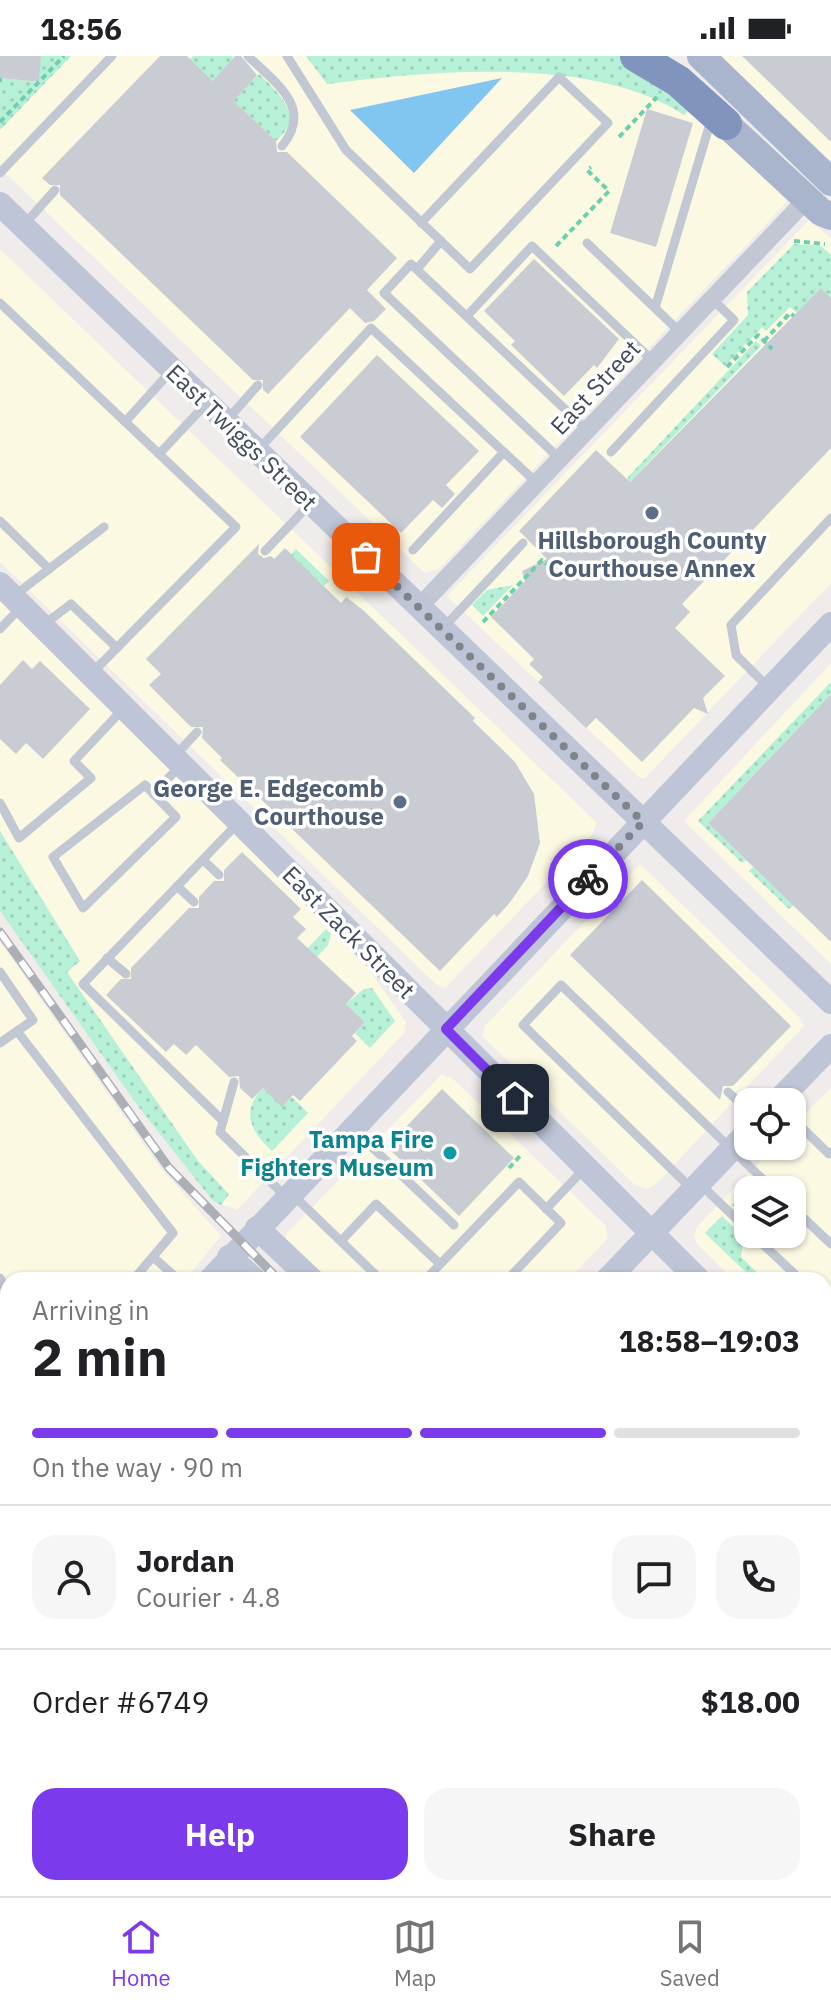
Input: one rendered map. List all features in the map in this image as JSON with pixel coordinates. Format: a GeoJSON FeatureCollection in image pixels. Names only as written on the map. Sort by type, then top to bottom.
{"type":"FeatureCollection","features":[{"type":"Feature","properties":{"kind":"highway"},"geometry":{"type":"LineString","coordinates":[[636,56],[678,81],[720,118]]}},
{"type":"Feature","properties":{"kind":"main road"},"geometry":{"type":"LineString","coordinates":[[701,56],[831,182]]}},
{"type":"Feature","properties":{"kind":"main road"},"geometry":{"type":"LineString","coordinates":[[720,118],[807,199],[828,230]]}},
{"type":"Feature","properties":{"kind":"street","name":"East Street"},"geometry":{"type":"LineString","coordinates":[[419,607],[807,199]]}},
{"type":"Feature","properties":{"kind":"street","name":"East Twiggs Street"},"geometry":{"type":"LineString","coordinates":[[1,207],[831,1002]]}},
{"type":"Feature","properties":{"kind":"street","name":"East Zack Street"},"geometry":{"type":"LineString","coordinates":[[11,596],[691,1272]]}},
{"type":"Feature","properties":{"kind":"street"},"geometry":{"type":"LineString","coordinates":[[217,1272],[831,624]]}},
{"type":"Feature","properties":{"kind":"street"},"geometry":{"type":"LineString","coordinates":[[790,1088],[831,1046]]}},
{"type":"Feature","properties":{"kind":"street"},"geometry":{"type":"LineString","coordinates":[[615,1272],[734,1147]]}},
{"type":"Feature","properties":{"kind":"street"},"geometry":{"type":"LineString","coordinates":[[257,1228],[304,1272]]}},
{"type":"Feature","properties":{"kind":"street"},"geometry":{"type":"LineString","coordinates":[[229,1257],[246,1272]]}},
{"type":"Feature","properties":{"kind":"lane"},"geometry":{"type":"LineString","coordinates":[[0,173],[112,56]]}},
{"type":"Feature","properties":{"kind":"lane"},"geometry":{"type":"LineString","coordinates":[[248,56],[291,102],[294,128],[282,146]]}},
{"type":"Feature","properties":{"kind":"lane"},"geometry":{"type":"LineString","coordinates":[[287,56],[346,150],[421,223],[470,269],[608,123],[559,77],[421,223]]}},
{"type":"Feature","properties":{"kind":"lane"},"geometry":{"type":"LineString","coordinates":[[655,308],[720,118]]}},
{"type":"Feature","properties":{"kind":"lane"},"geometry":{"type":"LineString","coordinates":[[23,226],[55,190]]}},
{"type":"Feature","properties":{"kind":"lane"},"geometry":{"type":"LineString","coordinates":[[417,269],[441,241]]}},
{"type":"Feature","properties":{"kind":"lane"},"geometry":{"type":"LineString","coordinates":[[587,243],[680,332]]}},
{"type":"Feature","properties":{"kind":"lane"},"geometry":{"type":"LineString","coordinates":[[467,316],[532,246],[653,361]]}},
{"type":"Feature","properties":{"kind":"lane"},"geometry":{"type":"LineString","coordinates":[[560,459],[384,293],[411,264],[587,430]]}},
{"type":"Feature","properties":{"kind":"lane"},"geometry":{"type":"LineString","coordinates":[[611,452],[734,320],[712,299]]}},
{"type":"Feature","properties":{"kind":"lane"},"geometry":{"type":"LineString","coordinates":[[0,303],[236,527],[91,675]]}},
{"type":"Feature","properties":{"kind":"lane"},"geometry":{"type":"LineString","coordinates":[[257,451],[371,328],[537,483]]}},
{"type":"Feature","properties":{"kind":"lane"},"geometry":{"type":"LineString","coordinates":[[125,422],[172,370]]}},
{"type":"Feature","properties":{"kind":"lane"},"geometry":{"type":"LineString","coordinates":[[226,421],[258,385]]}},
{"type":"Feature","properties":{"kind":"lane"},"geometry":{"type":"LineString","coordinates":[[159,454],[207,403]]}},
{"type":"Feature","properties":{"kind":"lane"},"geometry":{"type":"LineString","coordinates":[[413,550],[504,452]]}},
{"type":"Feature","properties":{"kind":"lane"},"geometry":{"type":"LineString","coordinates":[[265,551],[310,503]]}},
{"type":"Feature","properties":{"kind":"lane"},"geometry":{"type":"LineString","coordinates":[[769,689],[736,655],[731,625],[831,518]]}},
{"type":"Feature","properties":{"kind":"lane"},"geometry":{"type":"LineString","coordinates":[[0,521],[49,569]]}},
{"type":"Feature","properties":{"kind":"lane"},"geometry":{"type":"LineString","coordinates":[[0,629],[11,596],[104,527]]}},
{"type":"Feature","properties":{"kind":"lane"},"geometry":{"type":"LineString","coordinates":[[441,629],[523,543]]}},
{"type":"Feature","properties":{"kind":"lane"},"geometry":{"type":"LineString","coordinates":[[42,626],[71,604],[117,648]]}},
{"type":"Feature","properties":{"kind":"lane"},"geometry":{"type":"LineString","coordinates":[[0,803],[19,838],[91,778],[74,761],[124,708]]}},
{"type":"Feature","properties":{"kind":"lane"},"geometry":{"type":"LineString","coordinates":[[153,794],[197,732]]}},
{"type":"Feature","properties":{"kind":"lane"},"geometry":{"type":"LineString","coordinates":[[145,785],[153,794],[176,817],[83,908],[53,857],[145,785]]}},
{"type":"Feature","properties":{"kind":"lane"},"geometry":{"type":"LineString","coordinates":[[223,1121],[83,984],[239,822]]}},
{"type":"Feature","properties":{"kind":"lane"},"geometry":{"type":"LineString","coordinates":[[203,860],[219,875]]}},
{"type":"Feature","properties":{"kind":"lane"},"geometry":{"type":"LineString","coordinates":[[177,886],[194,902]]}},
{"type":"Feature","properties":{"kind":"lane"},"geometry":{"type":"LineString","coordinates":[[107,958],[126,974]]}},
{"type":"Feature","properties":{"kind":"lane"},"geometry":{"type":"LineString","coordinates":[[0,972],[33,1020],[0,1043]]}},
{"type":"Feature","properties":{"kind":"lane"},"geometry":{"type":"LineString","coordinates":[[734,1136],[561,985],[523,1025],[734,1218]]}},
{"type":"Feature","properties":{"kind":"lane"},"geometry":{"type":"LineString","coordinates":[[17,1031],[173,1233],[140,1272]]}},
{"type":"Feature","properties":{"kind":"lane"},"geometry":{"type":"LineString","coordinates":[[234,1082],[220,1132],[373,1272]]}},
{"type":"Feature","properties":{"kind":"lane"},"geometry":{"type":"LineString","coordinates":[[728,1092],[734,1097]]}},
{"type":"Feature","properties":{"kind":"lane"},"geometry":{"type":"LineString","coordinates":[[352,1128],[454,1225]]}},
{"type":"Feature","properties":{"kind":"lane"},"geometry":{"type":"LineString","coordinates":[[806,1131],[830,1153]]}},
{"type":"Feature","properties":{"kind":"lane"},"geometry":{"type":"LineString","coordinates":[[546,1209],[585,1168]]}},
{"type":"Feature","properties":{"kind":"lane"},"geometry":{"type":"LineString","coordinates":[[432,1272],[519,1182],[561,1223],[515,1272]]}},
{"type":"Feature","properties":{"kind":"lane"},"geometry":{"type":"LineString","coordinates":[[341,1241],[376,1204],[440,1264]]}},
{"type":"Feature","properties":{"kind":"lane"},"geometry":{"type":"LineString","coordinates":[[806,1220],[831,1244]]}},
{"type":"Feature","properties":{"kind":"lane"},"geometry":{"type":"LineString","coordinates":[[767,1248],[792,1272]]}},
{"type":"Feature","properties":{"kind":"lane"},"geometry":{"type":"LineString","coordinates":[[153,1257],[170,1272]]}},
{"type":"Feature","properties":{"kind":"path"},"geometry":{"type":"LineString","coordinates":[[0,122],[64,56]]}},
{"type":"Feature","properties":{"kind":"path"},"geometry":{"type":"LineString","coordinates":[[617,139],[666,88]]}},
{"type":"Feature","properties":{"kind":"path"},"geometry":{"type":"LineString","coordinates":[[548,254],[609,191],[587,170],[597,160]]}},
{"type":"Feature","properties":{"kind":"path"},"geometry":{"type":"LineString","coordinates":[[791,241],[828,230]]}},
{"type":"Feature","properties":{"kind":"path"},"geometry":{"type":"LineString","coordinates":[[764,341],[790,313],[794,316]]}},
{"type":"Feature","properties":{"kind":"path"},"geometry":{"type":"LineString","coordinates":[[727,367],[758,335],[772,349]]}},
{"type":"Feature","properties":{"kind":"path"},"geometry":{"type":"LineString","coordinates":[[483,622],[542,560],[550,567]]}},
{"type":"Feature","properties":{"kind":"shaded area"},"geometry":{"type":"Polygon","coordinates":[[[0,56],[670,56],[693,75],[787,202],[440,568],[425,573],[0,168],[0,56]]]}},
{"type":"Feature","properties":{"kind":"shaded area"},"geometry":{"type":"Polygon","coordinates":[[[721,56],[831,56],[831,161],[825,156],[721,56]]]}},
{"type":"Feature","properties":{"kind":"shaded area","name":"Hillsborough County Courthouse Annex"},"geometry":{"type":"Polygon","coordinates":[[[809,220],[831,238],[831,583],[645,778],[640,778],[447,596],[809,220]]]}},
{"type":"Feature","properties":{"kind":"shaded area"},"geometry":{"type":"Polygon","coordinates":[[[0,249],[597,823],[592,835],[445,988],[438,986],[0,562],[0,249]]]}},
{"type":"Feature","properties":{"kind":"shaded area"},"geometry":{"type":"Polygon","coordinates":[[[0,601],[342,932],[406,1022],[404,1033],[237,1210],[212,1200],[138,1106],[0,911],[0,601]]]}},
{"type":"Feature","properties":{"kind":"shaded area"},"geometry":{"type":"Polygon","coordinates":[[[831,663],[831,964],[684,821],[831,663]]]}},
{"type":"Feature","properties":{"kind":"shaded area"},"geometry":{"type":"Polygon","coordinates":[[[640,864],[799,1017],[804,1026],[746,1088],[734,1088],[734,1101],[656,1184],[646,1189],[634,1184],[482,1036],[485,1026],[640,864]]]}},
{"type":"Feature","properties":{"kind":"shaded area"},"geometry":{"type":"Polygon","coordinates":[[[0,942],[160,1167],[221,1236],[192,1272],[0,1272],[0,942]]]}},
{"type":"Feature","properties":{"kind":"shaded area"},"geometry":{"type":"Polygon","coordinates":[[[442,1074],[453,1079],[606,1226],[607,1239],[576,1272],[319,1272],[286,1241],[286,1234],[442,1074]]]}},
{"type":"Feature","properties":{"kind":"shaded area"},"geometry":{"type":"Polygon","coordinates":[[[831,1087],[831,1272],[726,1272],[698,1245],[694,1237],[697,1227],[734,1189],[734,1248],[806,1248],[806,1176],[746,1176],[762,1160],[806,1160],[806,1113],[831,1087]]]}},
{"type":"Feature","properties":{"kind":"green space"},"geometry":{"type":"Polygon","coordinates":[[[41,56],[71,56],[0,130],[0,78],[38,82],[41,56]]]}},
{"type":"Feature","properties":{"kind":"green space"},"geometry":{"type":"Polygon","coordinates":[[[193,56],[233,56],[232,60],[253,79],[259,74],[286,106],[289,123],[285,132],[276,141],[190,59],[193,56]]]}},
{"type":"Feature","properties":{"kind":"green space"},"geometry":{"type":"Polygon","coordinates":[[[306,56],[669,56],[693,75],[694,104],[684,115],[648,96],[606,83],[513,72],[416,75],[327,84],[306,56]]]}},
{"type":"Feature","properties":{"kind":"green space"},"geometry":{"type":"Polygon","coordinates":[[[794,244],[821,246],[831,255],[831,298],[821,288],[797,313],[790,307],[766,331],[762,327],[725,366],[712,354],[748,315],[747,292],[794,244]]]}},
{"type":"Feature","properties":{"kind":"green space"},"geometry":{"type":"Polygon","coordinates":[[[756,341],[761,346],[616,496],[613,493],[756,341]]]}},
{"type":"Feature","properties":{"kind":"green space"},"geometry":{"type":"Polygon","coordinates":[[[296,549],[329,581],[324,586],[291,554],[296,549]]]}},
{"type":"Feature","properties":{"kind":"green space"},"geometry":{"type":"Polygon","coordinates":[[[513,585],[483,616],[472,605],[487,590],[513,585]]]}},
{"type":"Feature","properties":{"kind":"green space"},"geometry":{"type":"Polygon","coordinates":[[[831,682],[831,694],[708,823],[746,860],[742,863],[698,821],[831,682]]]}},
{"type":"Feature","properties":{"kind":"green space"},"geometry":{"type":"Polygon","coordinates":[[[0,831],[80,961],[67,972],[198,1161],[229,1194],[221,1205],[212,1200],[138,1106],[0,911],[0,831]]]}},
{"type":"Feature","properties":{"kind":"green space"},"geometry":{"type":"Polygon","coordinates":[[[753,867],[794,905],[789,909],[749,871],[753,867]]]}},
{"type":"Feature","properties":{"kind":"green space"},"geometry":{"type":"Polygon","coordinates":[[[326,929],[331,934],[328,945],[315,959],[306,950],[326,929]]]}},
{"type":"Feature","properties":{"kind":"green space"},"geometry":{"type":"Polygon","coordinates":[[[372,988],[395,1021],[370,1048],[355,1033],[365,1022],[346,1004],[364,989],[372,988]]]}},
{"type":"Feature","properties":{"kind":"green space"},"geometry":{"type":"Polygon","coordinates":[[[263,1088],[282,1106],[292,1097],[308,1113],[272,1151],[258,1136],[251,1121],[252,1105],[263,1088]]]}},
{"type":"Feature","properties":{"kind":"green space"},"geometry":{"type":"Polygon","coordinates":[[[722,1216],[734,1227],[734,1248],[742,1248],[741,1257],[757,1272],[746,1272],[705,1233],[722,1216]]]}},
{"type":"Feature","properties":{"kind":"water"},"geometry":{"type":"Polygon","coordinates":[[[502,78],[414,173],[350,110],[502,78]]]}},
{"type":"Feature","properties":{"kind":"building"},"geometry":{"type":"Polygon","coordinates":[[[0,56],[41,56],[39,82],[0,78],[0,56]]]}},
{"type":"Feature","properties":{"kind":"building"},"geometry":{"type":"Polygon","coordinates":[[[160,56],[187,56],[213,81],[235,56],[241,56],[257,75],[234,101],[276,141],[277,152],[287,152],[397,258],[367,290],[386,309],[374,321],[365,323],[350,308],[268,394],[263,390],[263,380],[253,380],[60,195],[60,185],[50,185],[42,178],[160,56]]]}},
{"type":"Feature","properties":{"kind":"building"},"geometry":{"type":"Polygon","coordinates":[[[742,56],[831,56],[831,142],[742,56]]]}},
{"type":"Feature","properties":{"kind":"building"},"geometry":{"type":"Polygon","coordinates":[[[647,109],[693,123],[656,247],[610,233],[647,109]]]}},
{"type":"Feature","properties":{"kind":"building"},"geometry":{"type":"Polygon","coordinates":[[[534,259],[619,339],[597,368],[594,365],[564,396],[511,345],[515,341],[484,311],[534,259]]]}},
{"type":"Feature","properties":{"kind":"building","name":"Hillsborough County Courthouse Annex"},"geometry":{"type":"Polygon","coordinates":[[[821,288],[831,298],[831,448],[682,604],[690,612],[675,628],[725,676],[703,698],[708,714],[694,708],[642,762],[596,718],[586,728],[538,682],[543,677],[529,664],[534,659],[491,617],[525,581],[522,571],[547,559],[519,531],[596,450],[630,482],[821,288]]]}},
{"type":"Feature","properties":{"kind":"building"},"geometry":{"type":"Polygon","coordinates":[[[377,355],[479,451],[446,485],[455,494],[442,508],[433,500],[401,533],[300,437],[377,355]]]}},
{"type":"Feature","properties":{"kind":"building","name":"George E. Edgecomb Courthouse"},"geometry":{"type":"Polygon","coordinates":[[[259,544],[258,554],[264,558],[271,556],[274,559],[285,548],[341,603],[346,597],[363,610],[475,718],[473,721],[515,762],[534,794],[540,843],[528,876],[497,917],[494,914],[440,971],[220,760],[222,758],[202,738],[203,727],[191,727],[149,685],[161,674],[146,659],[259,544]]]}},
{"type":"Feature","properties":{"kind":"building"},"geometry":{"type":"Polygon","coordinates":[[[23,660],[32,669],[40,661],[90,709],[43,759],[26,743],[16,754],[0,739],[0,685],[23,660]]]}},
{"type":"Feature","properties":{"kind":"building"},"geometry":{"type":"Polygon","coordinates":[[[831,694],[831,942],[708,823],[831,694]]]}},
{"type":"Feature","properties":{"kind":"building"},"geometry":{"type":"Polygon","coordinates":[[[242,852],[301,909],[293,917],[306,929],[297,938],[356,993],[346,1004],[365,1022],[352,1036],[357,1041],[300,1101],[293,1095],[282,1107],[263,1088],[252,1099],[240,1088],[239,1076],[229,1077],[196,1045],[186,1055],[174,1044],[166,1052],[106,995],[121,979],[131,979],[131,968],[189,908],[199,908],[199,897],[214,881],[224,881],[224,870],[242,852]]]}},
{"type":"Feature","properties":{"kind":"building"},"geometry":{"type":"Polygon","coordinates":[[[642,880],[791,1026],[733,1086],[723,1086],[720,1100],[570,955],[642,880]]]}},
{"type":"Feature","properties":{"kind":"building","name":"Tampa Fire Fighters Museum"},"geometry":{"type":"Polygon","coordinates":[[[442,1089],[514,1158],[459,1216],[387,1147],[442,1089]]]}},
{"type":"Feature","properties":{"kind":"railway"},"geometry":{"type":"LineString","coordinates":[[0,932],[169,1168],[271,1272]]}},
{"type":"Feature","properties":{"kind":"way so far"},"geometry":{"type":"LineString","coordinates":[[366,557],[643,822],[588,879]]}},
{"type":"Feature","properties":{"kind":"place","name":"Hillsborough County Courthouse Annex"},"geometry":{"type":"Point","coordinates":[652,513]}},
{"type":"Feature","properties":{"kind":"place","name":"George E. Edgecomb Courthouse"},"geometry":{"type":"Point","coordinates":[400,802]}},
{"type":"Feature","properties":{"kind":"place","name":"Tampa Fire Fighters Museum"},"geometry":{"type":"Point","coordinates":[450,1153]}},
{"type":"Feature","properties":{"kind":"route"},"geometry":{"type":"LineString","coordinates":[[515,1098],[446,1029],[588,879]]}}]}
